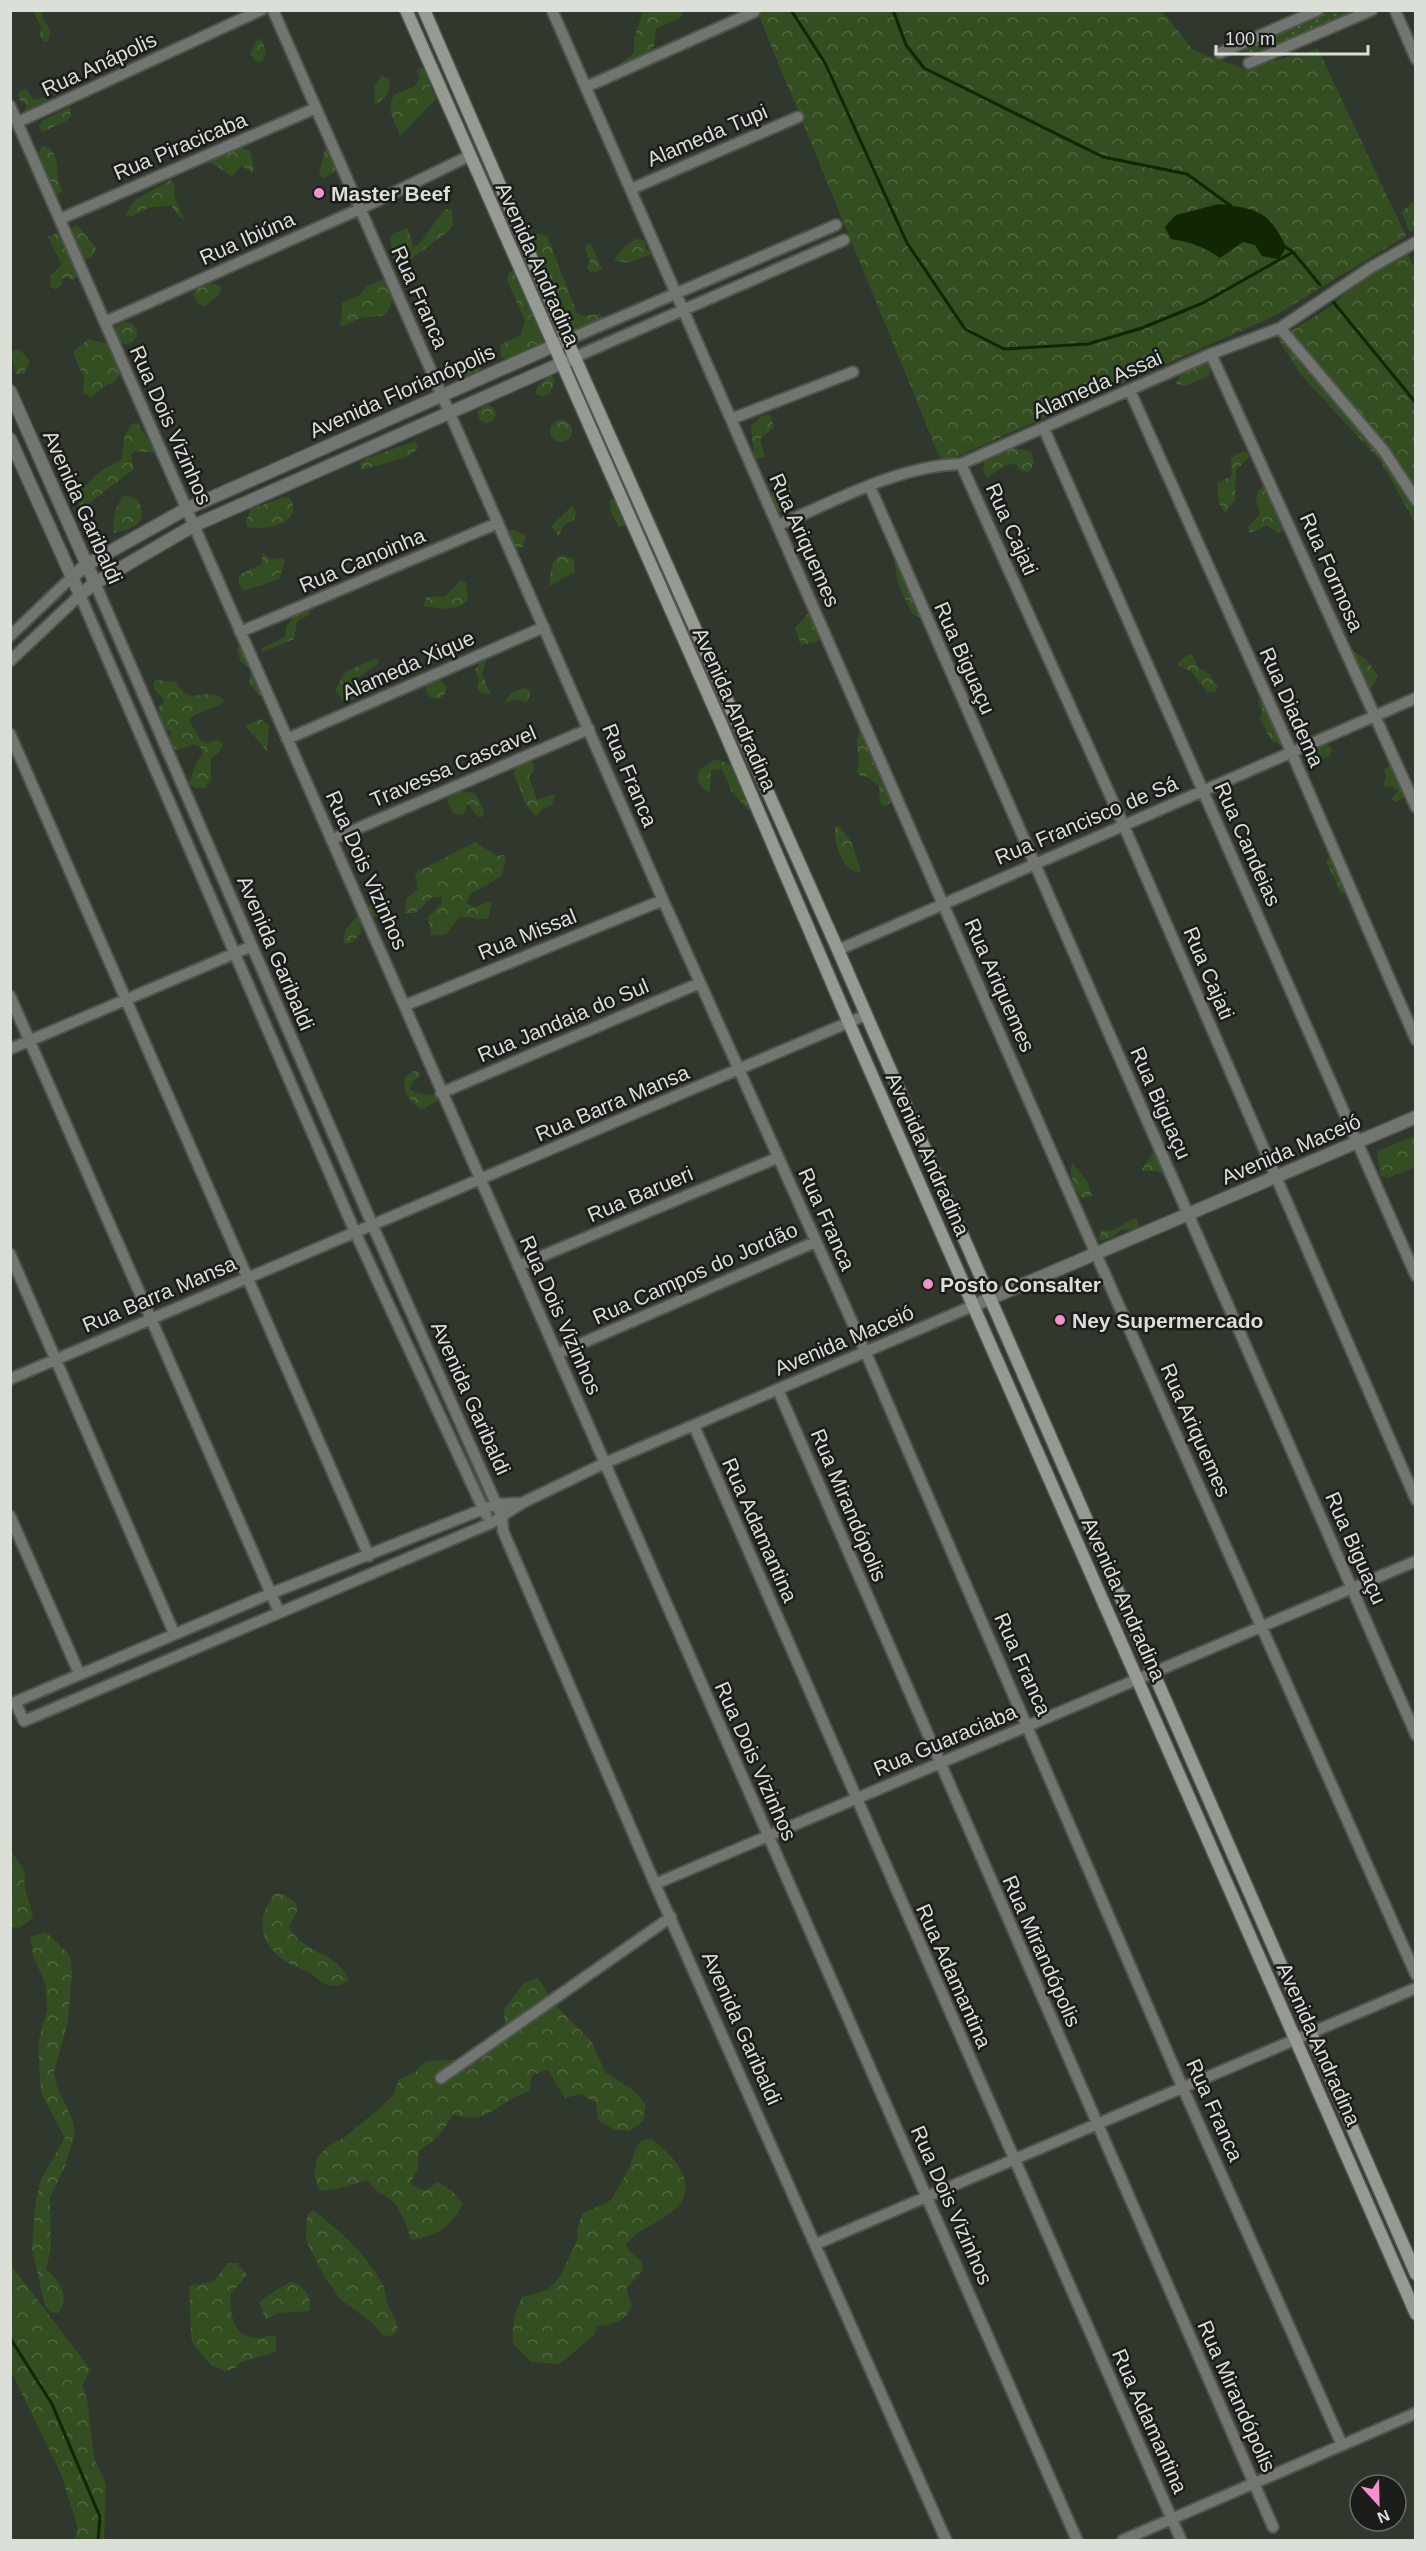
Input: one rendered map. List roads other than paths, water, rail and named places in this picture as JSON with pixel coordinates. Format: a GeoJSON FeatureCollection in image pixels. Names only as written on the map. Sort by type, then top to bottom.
{"type":"FeatureCollection","features":[{"type":"Feature","properties":{"kind":"main road","name":"Avenida Andradina"},"geometry":{"type":"LineString","coordinates":[[406,10],[722,726],[849,1023],[975,1305],[1416,2313]]}},
{"type":"Feature","properties":{"kind":"main road","name":"Avenida Andradina"},"geometry":{"type":"LineString","coordinates":[[424,10],[567,340],[838,950],[1416,2274]]}},
{"type":"Feature","properties":{"kind":"street","name":"Rua Anápolis"},"geometry":{"type":"LineString","coordinates":[[18,122],[261,10]]}},
{"type":"Feature","properties":{"kind":"street","name":"Rua Franca"},"geometry":{"type":"LineString","coordinates":[[273,10],[663,900],[866,1353],[1182,2086],[1342,2445]]}},
{"type":"Feature","properties":{"kind":"street","name":"Rua Ariquemes"},"geometry":{"type":"LineString","coordinates":[[552,10],[1096,1254],[1416,1975]]}},
{"type":"Feature","properties":{"kind":"street"},"geometry":{"type":"LineString","coordinates":[[1220,53],[1318,10]]}},
{"type":"Feature","properties":{"kind":"street"},"geometry":{"type":"LineString","coordinates":[[1250,63],[1372,10]]}},
{"type":"Feature","properties":{"kind":"street"},"geometry":{"type":"LineString","coordinates":[[1395,10],[1416,59]]}},
{"type":"Feature","properties":{"kind":"street"},"geometry":{"type":"LineString","coordinates":[[586,87],[754,12]]}},
{"type":"Feature","properties":{"kind":"street"},"geometry":{"type":"LineString","coordinates":[[442,95],[458,87]]}},
{"type":"Feature","properties":{"kind":"street","name":"Rua Dois Vizinhos"},"geometry":{"type":"LineString","coordinates":[[10,106],[1077,2541]]}},
{"type":"Feature","properties":{"kind":"street","name":"Rua Piracicaba"},"geometry":{"type":"LineString","coordinates":[[60,219],[316,108]]}},
{"type":"Feature","properties":{"kind":"street","name":"Alameda Tupi"},"geometry":{"type":"LineString","coordinates":[[631,189],[798,117]]}},
{"type":"Feature","properties":{"kind":"street","name":"Rua Ibiúna"},"geometry":{"type":"LineString","coordinates":[[105,322],[360,209],[469,156]]}},
{"type":"Feature","properties":{"kind":"street","name":"Avenida Florianópolis"},"geometry":{"type":"LineString","coordinates":[[10,636],[86,565],[186,509],[553,346],[836,225]]}},
{"type":"Feature","properties":{"kind":"street"},"geometry":{"type":"LineString","coordinates":[[10,661],[95,584],[193,526],[844,240]]}},
{"type":"Feature","properties":{"kind":"street","name":"Alameda Assai"},"geometry":{"type":"LineString","coordinates":[[777,525],[912,470],[936,465],[961,464],[1130,392],[1211,354],[1280,328],[1416,242]]}},
{"type":"Feature","properties":{"kind":"street"},"geometry":{"type":"LineString","coordinates":[[1280,328],[1384,451],[1416,500]]}},
{"type":"Feature","properties":{"kind":"street","name":"Rua Formosa"},"geometry":{"type":"LineString","coordinates":[[1211,354],[1416,807]]}},
{"type":"Feature","properties":{"kind":"street"},"geometry":{"type":"LineString","coordinates":[[731,419],[853,372]]}},
{"type":"Feature","properties":{"kind":"street","name":"Avenida Garibaldi"},"geometry":{"type":"LineString","coordinates":[[10,391],[372,1224],[502,1517],[503,1531],[655,1884],[946,2541]]}},
{"type":"Feature","properties":{"kind":"street","name":"Rua Diadema"},"geometry":{"type":"LineString","coordinates":[[1130,392],[1291,751],[1416,1040]]}},
{"type":"Feature","properties":{"kind":"street","name":"Rua Candeias"},"geometry":{"type":"LineString","coordinates":[[1044,429],[1416,1276]]}},
{"type":"Feature","properties":{"kind":"street","name":"Avenida Garibaldi"},"geometry":{"type":"LineString","coordinates":[[10,439],[355,1232],[490,1523]]}},
{"type":"Feature","properties":{"kind":"street","name":"Rua Cajati"},"geometry":{"type":"LineString","coordinates":[[961,464],[1124,826],[1416,1500]]}},
{"type":"Feature","properties":{"kind":"street","name":"Rua Biguaçu"},"geometry":{"type":"LineString","coordinates":[[870,487],[1416,1735]]}},
{"type":"Feature","properties":{"kind":"street","name":"Rua Canoinha"},"geometry":{"type":"LineString","coordinates":[[240,632],[498,523]]}},
{"type":"Feature","properties":{"kind":"street","name":"Alameda Xique"},"geometry":{"type":"LineString","coordinates":[[287,739],[544,627]]}},
{"type":"Feature","properties":{"kind":"street","name":"Rua Francisco de Sá"},"geometry":{"type":"LineString","coordinates":[[838,950],[1416,698]]}},
{"type":"Feature","properties":{"kind":"street"},"geometry":{"type":"LineString","coordinates":[[722,726],[735,720]]}},
{"type":"Feature","properties":{"kind":"street","name":"Travessa Cascavel"},"geometry":{"type":"LineString","coordinates":[[333,839],[589,729]]}},
{"type":"Feature","properties":{"kind":"street"},"geometry":{"type":"LineString","coordinates":[[10,735],[369,1556]]}},
{"type":"Feature","properties":{"kind":"street","name":"Rua Missal"},"geometry":{"type":"LineString","coordinates":[[405,1005],[663,900]]}},
{"type":"Feature","properties":{"kind":"street"},"geometry":{"type":"LineString","coordinates":[[10,1049],[252,946]]}},
{"type":"Feature","properties":{"kind":"street","name":"Rua Jandaia do Sul"},"geometry":{"type":"LineString","coordinates":[[441,1093],[700,983]]}},
{"type":"Feature","properties":{"kind":"street"},"geometry":{"type":"LineString","coordinates":[[10,996],[279,1612]]}},
{"type":"Feature","properties":{"kind":"street","name":"Rua Barra Mansa"},"geometry":{"type":"LineString","coordinates":[[10,1379],[866,1016]]}},
{"type":"Feature","properties":{"kind":"street","name":"Avenida Maceió"},"geometry":{"type":"LineString","coordinates":[[79,1673],[15,1702],[24,1720],[490,1523],[522,1503],[605,1463],[1416,1117]]}},
{"type":"Feature","properties":{"kind":"street","name":"Rua Barueri"},"geometry":{"type":"LineString","coordinates":[[518,1266],[777,1158]]}},
{"type":"Feature","properties":{"kind":"street","name":"Rua Campos do Jordão"},"geometry":{"type":"LineString","coordinates":[[557,1354],[815,1242]]}},
{"type":"Feature","properties":{"kind":"street"},"geometry":{"type":"LineString","coordinates":[[10,1254],[174,1633]]}},
{"type":"Feature","properties":{"kind":"street","name":"Rua Mirandópolis"},"geometry":{"type":"LineString","coordinates":[[778,1390],[1273,2527]]}},
{"type":"Feature","properties":{"kind":"street","name":"Rua Adamantina"},"geometry":{"type":"LineString","coordinates":[[694,1426],[1181,2541]]}},
{"type":"Feature","properties":{"kind":"street","name":"Avenida Maceió"},"geometry":{"type":"LineString","coordinates":[[496,1504],[522,1503]]}},
{"type":"Feature","properties":{"kind":"street"},"geometry":{"type":"LineString","coordinates":[[10,1516],[79,1673],[496,1504]]}},
{"type":"Feature","properties":{"kind":"street"},"geometry":{"type":"LineString","coordinates":[[490,1523],[503,1531]]}},
{"type":"Feature","properties":{"kind":"street","name":"Rua Guaraciaba"},"geometry":{"type":"LineString","coordinates":[[655,1884],[1416,1561]]}},
{"type":"Feature","properties":{"kind":"street"},"geometry":{"type":"LineString","coordinates":[[441,2078],[671,1917]]}},
{"type":"Feature","properties":{"kind":"street"},"geometry":{"type":"LineString","coordinates":[[816,2244],[1182,2086],[1311,2035],[1416,1988]]}},
{"type":"Feature","properties":{"kind":"street"},"geometry":{"type":"LineString","coordinates":[[1123,2541],[1416,2413]]}},
{"type":"Feature","properties":{"kind":"waterway"},"geometry":{"type":"LineString","coordinates":[[791,10],[825,63],[907,243],[965,329],[1004,349],[1088,344],[1142,328],[1203,303],[1293,252]]}},
{"type":"Feature","properties":{"kind":"waterway"},"geometry":{"type":"LineString","coordinates":[[893,10],[906,45],[924,68],[1103,157],[1187,174],[1231,206]]}},
{"type":"Feature","properties":{"kind":"waterway"},"geometry":{"type":"LineString","coordinates":[[1284,246],[1293,252],[1320,285]]}},
{"type":"Feature","properties":{"kind":"waterway"},"geometry":{"type":"LineString","coordinates":[[1330,298],[1416,403]]}},
{"type":"Feature","properties":{"kind":"waterway"},"geometry":{"type":"LineString","coordinates":[[10,2338],[52,2404],[100,2517],[98,2540]]}},
{"type":"Feature","properties":{"kind":"place","name":"Master Beef"},"geometry":{"type":"Point","coordinates":[319,193]}},
{"type":"Feature","properties":{"kind":"place","name":"Posto Consalter"},"geometry":{"type":"Point","coordinates":[928,1284]}},
{"type":"Feature","properties":{"kind":"place","name":"Ney Supermercado"},"geometry":{"type":"Point","coordinates":[1060,1320]}}]}
